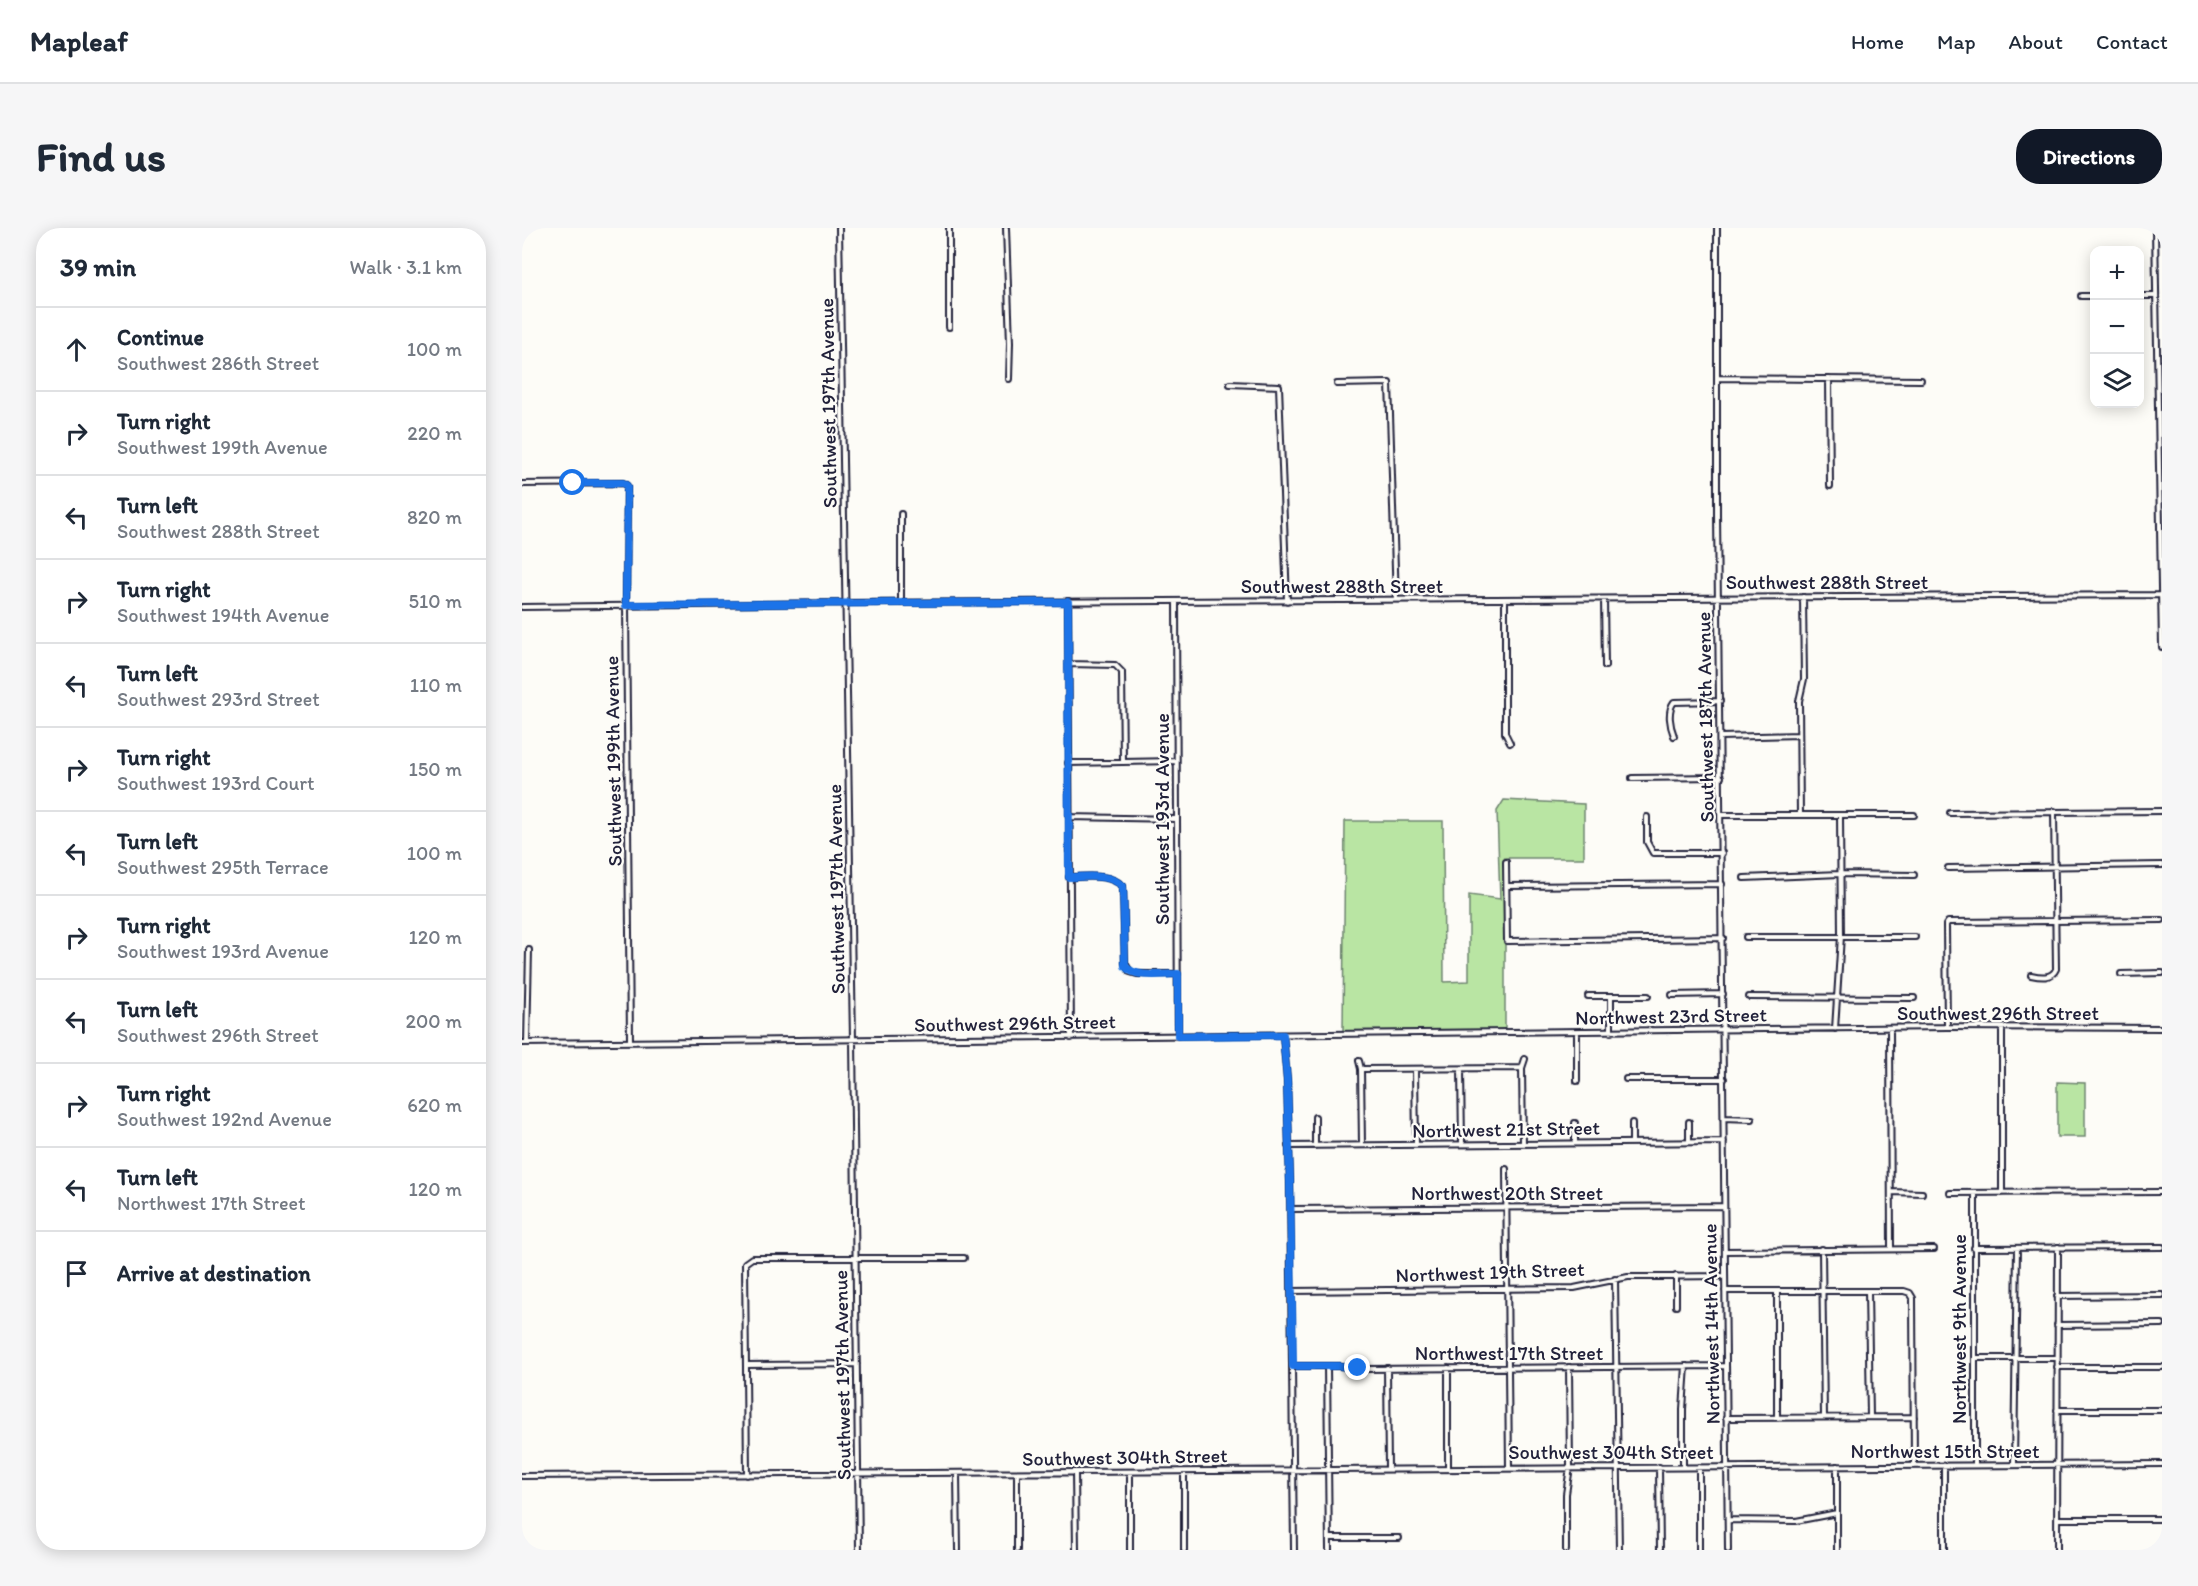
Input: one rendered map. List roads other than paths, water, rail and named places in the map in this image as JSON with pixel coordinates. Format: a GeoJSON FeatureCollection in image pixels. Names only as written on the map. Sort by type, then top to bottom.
{"type":"FeatureCollection","features":[{"type":"Feature","properties":{"kind":"street","name":"Southwest 197th Avenue"},"geometry":{"type":"LineString","coordinates":[[839,228],[859,1550]]}},
{"type":"Feature","properties":{"kind":"street"},"geometry":{"type":"LineString","coordinates":[[949,228],[950,327]]}},
{"type":"Feature","properties":{"kind":"street"},"geometry":{"type":"LineString","coordinates":[[1006,228],[1009,379]]}},
{"type":"Feature","properties":{"kind":"street","name":"Southwest 187th Avenue"},"geometry":{"type":"LineString","coordinates":[[1717,228],[1725,1206]]}},
{"type":"Feature","properties":{"kind":"street"},"geometry":{"type":"LineString","coordinates":[[2155,228],[2162,647]]}},
{"type":"Feature","properties":{"kind":"street"},"geometry":{"type":"LineString","coordinates":[[2082,296],[2090,296]]}},
{"type":"Feature","properties":{"kind":"street"},"geometry":{"type":"LineString","coordinates":[[2144,296],[2156,296]]}},
{"type":"Feature","properties":{"kind":"street"},"geometry":{"type":"LineString","coordinates":[[1718,378],[1921,380]]}},
{"type":"Feature","properties":{"kind":"street"},"geometry":{"type":"LineString","coordinates":[[1829,379],[1830,486]]}},
{"type":"Feature","properties":{"kind":"street"},"geometry":{"type":"LineString","coordinates":[[1337,384],[1389,383],[1396,600]]}},
{"type":"Feature","properties":{"kind":"street"},"geometry":{"type":"LineString","coordinates":[[1230,384],[1278,386],[1287,601]]}},
{"type":"Feature","properties":{"kind":"street","name":"Southwest 199th Avenue"},"geometry":{"type":"LineString","coordinates":[[522,484],[623,483],[627,486],[630,1041]]}},
{"type":"Feature","properties":{"kind":"street"},"geometry":{"type":"LineString","coordinates":[[901,514],[901,603]]}},
{"type":"Feature","properties":{"kind":"street","name":"Southwest 288th Street"},"geometry":{"type":"LineString","coordinates":[[522,607],[2162,595]]}},
{"type":"Feature","properties":{"kind":"street"},"geometry":{"type":"LineString","coordinates":[[1800,815],[1798,701],[1804,679],[1803,597]]}},
{"type":"Feature","properties":{"kind":"street"},"geometry":{"type":"LineString","coordinates":[[1505,599],[1505,733],[1510,743]]}},
{"type":"Feature","properties":{"kind":"street"},"geometry":{"type":"LineString","coordinates":[[1604,599],[1605,666]]}},
{"type":"Feature","properties":{"kind":"street","name":"Southwest 193rd Avenue"},"geometry":{"type":"LineString","coordinates":[[1176,601],[1178,1036]]}},
{"type":"Feature","properties":{"kind":"street"},"geometry":{"type":"LineString","coordinates":[[1068,602],[1071,1038]]}},
{"type":"Feature","properties":{"kind":"street"},"geometry":{"type":"LineString","coordinates":[[1069,664],[1115,665],[1122,672],[1123,762]]}},
{"type":"Feature","properties":{"kind":"street"},"geometry":{"type":"LineString","coordinates":[[1674,736],[1670,709],[1674,702],[1720,701]]}},
{"type":"Feature","properties":{"kind":"street"},"geometry":{"type":"LineString","coordinates":[[1721,737],[1799,735]]}},
{"type":"Feature","properties":{"kind":"street"},"geometry":{"type":"LineString","coordinates":[[1068,763],[1176,761]]}},
{"type":"Feature","properties":{"kind":"street"},"geometry":{"type":"LineString","coordinates":[[1632,777],[1721,777]]}},
{"type":"Feature","properties":{"kind":"street"},"geometry":{"type":"LineString","coordinates":[[2031,975],[2049,976],[2055,973],[2054,811]]}},
{"type":"Feature","properties":{"kind":"street"},"geometry":{"type":"LineString","coordinates":[[1950,813],[2162,811]]}},
{"type":"Feature","properties":{"kind":"street"},"geometry":{"type":"LineString","coordinates":[[1722,815],[1914,815]]}},
{"type":"Feature","properties":{"kind":"street"},"geometry":{"type":"LineString","coordinates":[[1835,1029],[1841,936],[1840,815]]}},
{"type":"Feature","properties":{"kind":"street"},"geometry":{"type":"LineString","coordinates":[[1069,817],[1177,819]]}},
{"type":"Feature","properties":{"kind":"street"},"geometry":{"type":"LineString","coordinates":[[1647,817],[1647,845],[1657,854],[1722,853]]}},
{"type":"Feature","properties":{"kind":"street"},"geometry":{"type":"LineString","coordinates":[[1506,862],[1506,941],[1723,938]]}},
{"type":"Feature","properties":{"kind":"street"},"geometry":{"type":"LineString","coordinates":[[1948,868],[2162,865]]}},
{"type":"Feature","properties":{"kind":"street"},"geometry":{"type":"LineString","coordinates":[[1744,878],[1840,874],[1914,876]]}},
{"type":"Feature","properties":{"kind":"street"},"geometry":{"type":"LineString","coordinates":[[1069,877],[1106,876],[1116,879],[1123,886],[1125,963],[1130,972],[1178,974]]}},
{"type":"Feature","properties":{"kind":"street"},"geometry":{"type":"LineString","coordinates":[[1507,886],[1722,884]]}},
{"type":"Feature","properties":{"kind":"street"},"geometry":{"type":"LineString","coordinates":[[1947,1027],[1946,925],[1948,922],[2162,920]]}},
{"type":"Feature","properties":{"kind":"street"},"geometry":{"type":"LineString","coordinates":[[1746,937],[1915,936]]}},
{"type":"Feature","properties":{"kind":"street"},"geometry":{"type":"LineString","coordinates":[[524,1043],[529,950]]}},
{"type":"Feature","properties":{"kind":"street"},"geometry":{"type":"LineString","coordinates":[[2121,974],[2162,973]]}},
{"type":"Feature","properties":{"kind":"street"},"geometry":{"type":"LineString","coordinates":[[1672,995],[1723,994]]}},
{"type":"Feature","properties":{"kind":"street"},"geometry":{"type":"LineString","coordinates":[[1588,996],[1648,996]]}},
{"type":"Feature","properties":{"kind":"street"},"geometry":{"type":"LineString","coordinates":[[1611,996],[1611,1032]]}},
{"type":"Feature","properties":{"kind":"street"},"geometry":{"type":"LineString","coordinates":[[1749,997],[1914,998]]}},
{"type":"Feature","properties":{"kind":"street"},"geometry":{"type":"LineString","coordinates":[[1890,1028],[1891,1248]]}},
{"type":"Feature","properties":{"kind":"street"},"geometry":{"type":"LineString","coordinates":[[2002,1028],[2002,1193]]}},
{"type":"Feature","properties":{"kind":"street","name":"Southwest 296th Street"},"geometry":{"type":"LineString","coordinates":[[1835,1029],[2162,1028]]}},
{"type":"Feature","properties":{"kind":"street","name":"Northwest 23rd Street"},"geometry":{"type":"LineString","coordinates":[[1508,1033],[1835,1029]]}},
{"type":"Feature","properties":{"kind":"street","name":"Southwest 296th Street"},"geometry":{"type":"LineString","coordinates":[[524,1043],[1508,1033]]}},
{"type":"Feature","properties":{"kind":"street"},"geometry":{"type":"LineString","coordinates":[[1577,1033],[1577,1081]]}},
{"type":"Feature","properties":{"kind":"street"},"geometry":{"type":"LineString","coordinates":[[1283,1035],[1287,1080],[1291,1209],[1294,1550]]}},
{"type":"Feature","properties":{"kind":"street"},"geometry":{"type":"LineString","coordinates":[[1523,1144],[1522,1068],[1526,1059]]}},
{"type":"Feature","properties":{"kind":"street"},"geometry":{"type":"LineString","coordinates":[[1359,1061],[1362,1145]]}},
{"type":"Feature","properties":{"kind":"street"},"geometry":{"type":"LineString","coordinates":[[1361,1069],[1522,1068]]}},
{"type":"Feature","properties":{"kind":"street"},"geometry":{"type":"LineString","coordinates":[[1415,1069],[1416,1145]]}},
{"type":"Feature","properties":{"kind":"street"},"geometry":{"type":"LineString","coordinates":[[1461,1069],[1461,1144]]}},
{"type":"Feature","properties":{"kind":"street"},"geometry":{"type":"LineString","coordinates":[[1626,1079],[1724,1079]]}},
{"type":"Feature","properties":{"kind":"street"},"geometry":{"type":"LineString","coordinates":[[1315,1117],[1315,1146]]}},
{"type":"Feature","properties":{"kind":"street"},"geometry":{"type":"LineString","coordinates":[[1724,1119],[1752,1119]]}},
{"type":"Feature","properties":{"kind":"street"},"geometry":{"type":"LineString","coordinates":[[1689,1122],[1689,1142]]}},
{"type":"Feature","properties":{"kind":"street"},"geometry":{"type":"LineString","coordinates":[[1575,1123],[1575,1143]]}},
{"type":"Feature","properties":{"kind":"street"},"geometry":{"type":"LineString","coordinates":[[1632,1123],[1632,1143]]}},
{"type":"Feature","properties":{"kind":"street","name":"Northwest 21st Street"},"geometry":{"type":"LineString","coordinates":[[1288,1146],[1724,1142]]}},
{"type":"Feature","properties":{"kind":"street"},"geometry":{"type":"LineString","coordinates":[[1506,1169],[1509,1468]]}},
{"type":"Feature","properties":{"kind":"street"},"geometry":{"type":"LineString","coordinates":[[1891,1192],[1922,1192]]}},
{"type":"Feature","properties":{"kind":"street"},"geometry":{"type":"LineString","coordinates":[[1950,1193],[2162,1192]]}},
{"type":"Feature","properties":{"kind":"street","name":"Northwest 9th Avenue"},"geometry":{"type":"LineString","coordinates":[[1974,1193],[1974,1465]]}},
{"type":"Feature","properties":{"kind":"street","name":"Northwest 20th Street"},"geometry":{"type":"LineString","coordinates":[[1291,1209],[1725,1206]]}},
{"type":"Feature","properties":{"kind":"street","name":"Northwest 14th Avenue"},"geometry":{"type":"LineString","coordinates":[[1725,1206],[1728,1550]]}},
{"type":"Feature","properties":{"kind":"street"},"geometry":{"type":"LineString","coordinates":[[2057,1550],[2058,1247]]}},
{"type":"Feature","properties":{"kind":"street"},"geometry":{"type":"LineString","coordinates":[[1974,1248],[2162,1247]]}},
{"type":"Feature","properties":{"kind":"street"},"geometry":{"type":"LineString","coordinates":[[2014,1465],[2017,1248]]}},
{"type":"Feature","properties":{"kind":"street"},"geometry":{"type":"LineString","coordinates":[[1822,1249],[1824,1417]]}},
{"type":"Feature","properties":{"kind":"street"},"geometry":{"type":"LineString","coordinates":[[1725,1251],[1934,1249]]}},
{"type":"Feature","properties":{"kind":"street"},"geometry":{"type":"LineString","coordinates":[[747,1475],[745,1263],[747,1260],[752,1258],[855,1257],[964,1258]]}},
{"type":"Feature","properties":{"kind":"street"},"geometry":{"type":"LineString","coordinates":[[1676,1276],[1676,1306]]}},
{"type":"Feature","properties":{"kind":"street","name":"Northwest 19th Street"},"geometry":{"type":"LineString","coordinates":[[1292,1291],[1574,1288],[1628,1277],[1725,1276]]}},
{"type":"Feature","properties":{"kind":"street"},"geometry":{"type":"LineString","coordinates":[[1616,1279],[1619,1550]]}},
{"type":"Feature","properties":{"kind":"street"},"geometry":{"type":"LineString","coordinates":[[1725,1291],[1904,1291],[1911,1293],[1913,1298],[1914,1465]]}},
{"type":"Feature","properties":{"kind":"street"},"geometry":{"type":"LineString","coordinates":[[1868,1291],[1870,1417]]}},
{"type":"Feature","properties":{"kind":"street"},"geometry":{"type":"LineString","coordinates":[[1777,1292],[1777,1417]]}},
{"type":"Feature","properties":{"kind":"street"},"geometry":{"type":"LineString","coordinates":[[2057,1296],[2162,1295]]}},
{"type":"Feature","properties":{"kind":"street"},"geometry":{"type":"LineString","coordinates":[[2057,1325],[2162,1324]]}},
{"type":"Feature","properties":{"kind":"street"},"geometry":{"type":"LineString","coordinates":[[1975,1358],[2057,1358]]}},
{"type":"Feature","properties":{"kind":"street"},"geometry":{"type":"LineString","coordinates":[[746,1365],[857,1364]]}},
{"type":"Feature","properties":{"kind":"street","name":"Northwest 17th Street"},"geometry":{"type":"LineString","coordinates":[[1293,1366],[1387,1368],[1726,1366]]}},
{"type":"Feature","properties":{"kind":"street"},"geometry":{"type":"LineString","coordinates":[[1327,1366],[1329,1550]]}},
{"type":"Feature","properties":{"kind":"street"},"geometry":{"type":"LineString","coordinates":[[1683,1467],[1686,1366]]}},
{"type":"Feature","properties":{"kind":"street"},"geometry":{"type":"LineString","coordinates":[[1566,1550],[1566,1494],[1570,1467],[1569,1367]]}},
{"type":"Feature","properties":{"kind":"street"},"geometry":{"type":"LineString","coordinates":[[2057,1367],[2162,1367]]}},
{"type":"Feature","properties":{"kind":"street"},"geometry":{"type":"LineString","coordinates":[[1387,1368],[1388,1469]]}},
{"type":"Feature","properties":{"kind":"street"},"geometry":{"type":"LineString","coordinates":[[1448,1368],[1449,1468]]}},
{"type":"Feature","properties":{"kind":"street"},"geometry":{"type":"LineString","coordinates":[[2057,1410],[2162,1410]]}},
{"type":"Feature","properties":{"kind":"street"},"geometry":{"type":"LineString","coordinates":[[1726,1418],[1914,1417]]}},
{"type":"Feature","properties":{"kind":"street","name":"Northwest 15th Street"},"geometry":{"type":"LineString","coordinates":[[1728,1466],[2162,1464]]}},
{"type":"Feature","properties":{"kind":"street","name":"Southwest 304th Street"},"geometry":{"type":"LineString","coordinates":[[522,1476],[1728,1466]]}},
{"type":"Feature","properties":{"kind":"street"},"geometry":{"type":"LineString","coordinates":[[1837,1466],[1837,1550]]}},
{"type":"Feature","properties":{"kind":"street"},"geometry":{"type":"LineString","coordinates":[[1944,1466],[1944,1550]]}},
{"type":"Feature","properties":{"kind":"street"},"geometry":{"type":"LineString","coordinates":[[1659,1467],[1660,1550]]}},
{"type":"Feature","properties":{"kind":"street"},"geometry":{"type":"LineString","coordinates":[[1699,1550],[1700,1467]]}},
{"type":"Feature","properties":{"kind":"street"},"geometry":{"type":"LineString","coordinates":[[1075,1472],[1076,1550]]}},
{"type":"Feature","properties":{"kind":"street"},"geometry":{"type":"LineString","coordinates":[[1130,1472],[1130,1550]]}},
{"type":"Feature","properties":{"kind":"street"},"geometry":{"type":"LineString","coordinates":[[1184,1472],[1184,1550]]}},
{"type":"Feature","properties":{"kind":"street"},"geometry":{"type":"LineString","coordinates":[[957,1473],[958,1550]]}},
{"type":"Feature","properties":{"kind":"street"},"geometry":{"type":"LineString","coordinates":[[1017,1473],[1017,1550]]}},
{"type":"Feature","properties":{"kind":"street"},"geometry":{"type":"LineString","coordinates":[[1729,1520],[1797,1521],[1837,1513]]}},
{"type":"Feature","properties":{"kind":"street"},"geometry":{"type":"LineString","coordinates":[[2057,1520],[2162,1519]]}},
{"type":"Feature","properties":{"kind":"street"},"geometry":{"type":"LineString","coordinates":[[1329,1538],[1399,1538]]}}]}
